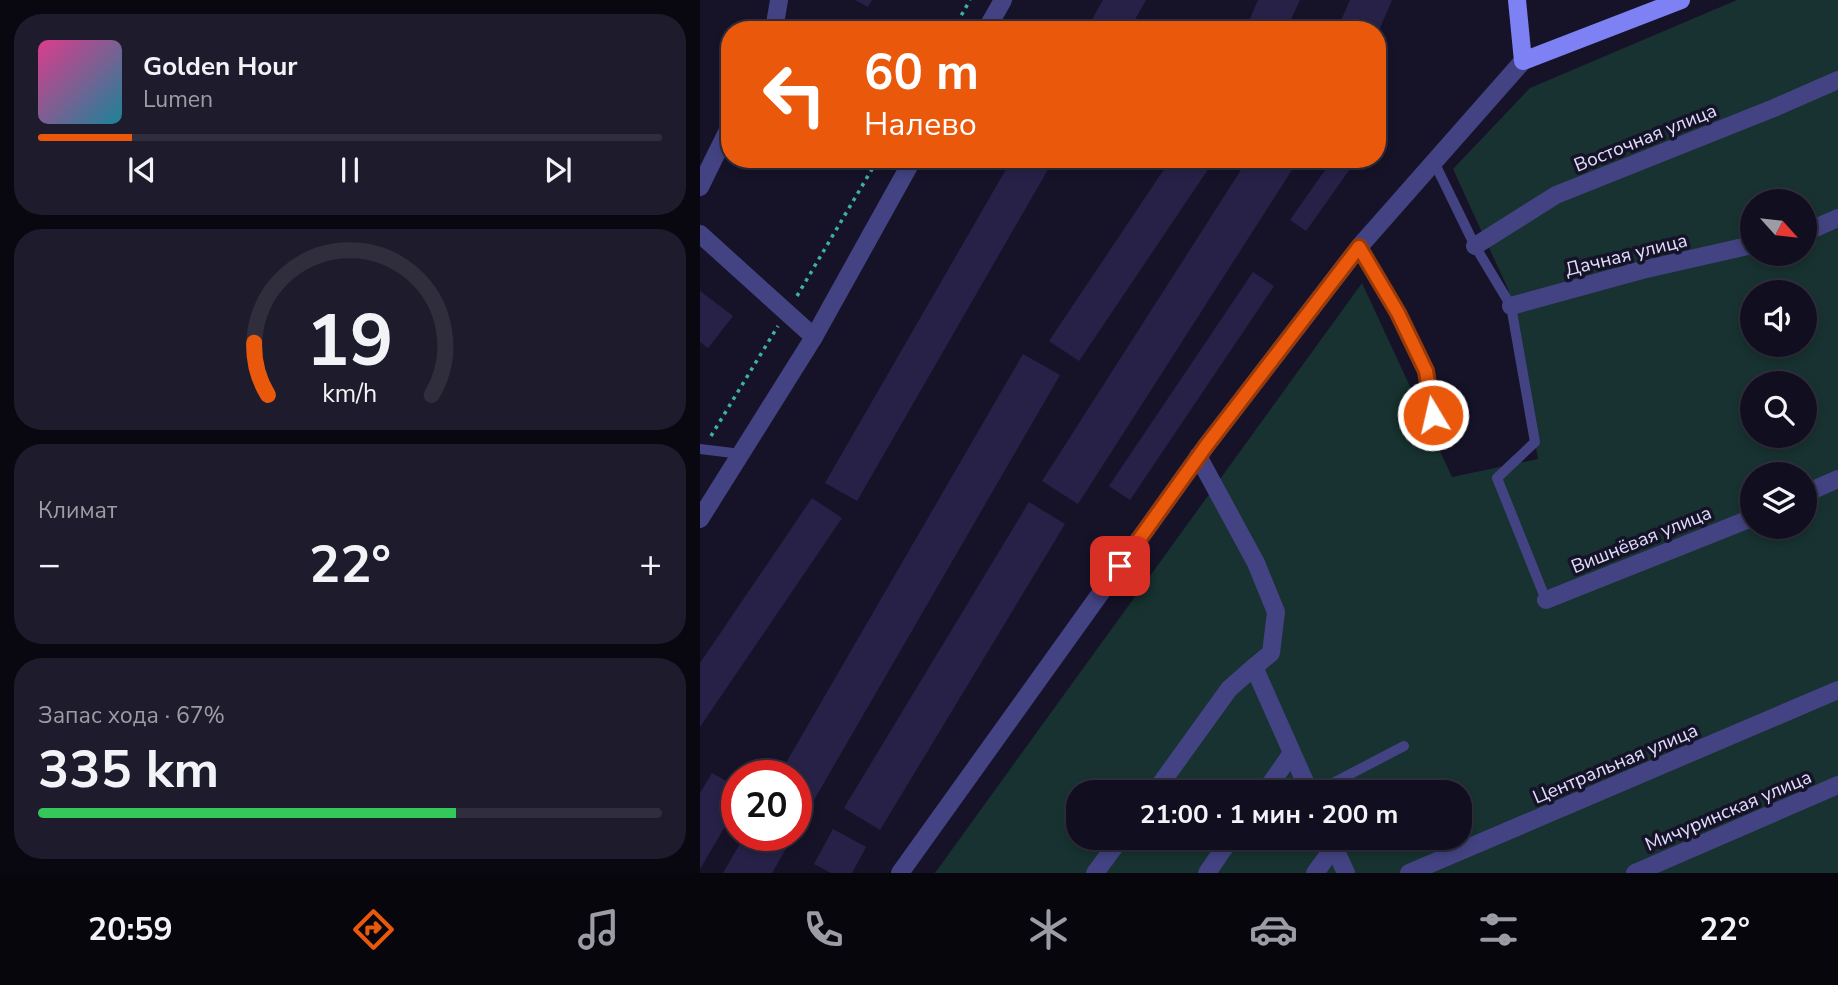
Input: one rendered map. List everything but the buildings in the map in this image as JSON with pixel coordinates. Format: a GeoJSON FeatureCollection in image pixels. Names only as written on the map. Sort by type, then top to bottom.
{"type":"FeatureCollection","features":[{"type":"Feature","properties":{"kind":"main road"},"geometry":{"type":"LineString","coordinates":[[1517,0],[1523,61],[1681,0]]}},
{"type":"Feature","properties":{"kind":"street"},"geometry":{"type":"LineString","coordinates":[[776,21],[779,0]]}},
{"type":"Feature","properties":{"kind":"street"},"geometry":{"type":"LineString","coordinates":[[991,21],[1003,0]]}},
{"type":"Feature","properties":{"kind":"street"},"geometry":{"type":"LineString","coordinates":[[900,873],[1198,456],[1359,247],[1523,61]]}},
{"type":"Feature","properties":{"kind":"street","name":"Восточная улица"},"geometry":{"type":"LineString","coordinates":[[1475,246],[1556,195],[1838,80]]}},
{"type":"Feature","properties":{"kind":"street"},"geometry":{"type":"LineString","coordinates":[[700,187],[721,144]]}},
{"type":"Feature","properties":{"kind":"street"},"geometry":{"type":"LineString","coordinates":[[700,519],[814,337],[908,168]]}},
{"type":"Feature","properties":{"kind":"street"},"geometry":{"type":"LineString","coordinates":[[1817,227],[1838,218]]}},
{"type":"Feature","properties":{"kind":"street"},"geometry":{"type":"LineString","coordinates":[[700,234],[814,337]]}},
{"type":"Feature","properties":{"kind":"street","name":"Дачная улица"},"geometry":{"type":"LineString","coordinates":[[1511,306],[1642,270],[1740,248]]}},
{"type":"Feature","properties":{"kind":"street"},"geometry":{"type":"LineString","coordinates":[[1163,780],[1229,689],[1271,653],[1276,612],[1256,563],[1198,456]]}},
{"type":"Feature","properties":{"kind":"street"},"geometry":{"type":"LineString","coordinates":[[1817,488],[1838,479]]}},
{"type":"Feature","properties":{"kind":"street","name":"Вишнёвая улица"},"geometry":{"type":"LineString","coordinates":[[1546,600],[1740,523]]}},
{"type":"Feature","properties":{"kind":"street"},"geometry":{"type":"LineString","coordinates":[[1254,667],[1306,780]]}},
{"type":"Feature","properties":{"kind":"street","name":"Центральная улица"},"geometry":{"type":"LineString","coordinates":[[1409,873],[1838,690]]}},
{"type":"Feature","properties":{"kind":"street"},"geometry":{"type":"LineString","coordinates":[[1273,780],[1292,753]]}},
{"type":"Feature","properties":{"kind":"street","name":"Мичуринская улица"},"geometry":{"type":"LineString","coordinates":[[1635,873],[1838,785]]}},
{"type":"Feature","properties":{"kind":"street"},"geometry":{"type":"LineString","coordinates":[[1095,873],[1112,850]]}},
{"type":"Feature","properties":{"kind":"street"},"geometry":{"type":"LineString","coordinates":[[1207,873],[1223,850]]}},
{"type":"Feature","properties":{"kind":"street"},"geometry":{"type":"LineString","coordinates":[[1315,873],[1328,850]]}},
{"type":"Feature","properties":{"kind":"street"},"geometry":{"type":"LineString","coordinates":[[1336,850],[1346,873]]}},
{"type":"Feature","properties":{"kind":"lane"},"geometry":{"type":"LineString","coordinates":[[1434,162],[1475,246],[1511,306],[1535,442],[1497,478],[1546,600]]}},
{"type":"Feature","properties":{"kind":"lane"},"geometry":{"type":"LineString","coordinates":[[1359,247],[1398,313],[1426,371],[1433,415]]}},
{"type":"Feature","properties":{"kind":"lane"},"geometry":{"type":"LineString","coordinates":[[700,449],[741,454]]}},
{"type":"Feature","properties":{"kind":"lane"},"geometry":{"type":"LineString","coordinates":[[1337,780],[1404,746]]}},
{"type":"Feature","properties":{"kind":"path"},"geometry":{"type":"LineString","coordinates":[[958,21],[970,0]]}},
{"type":"Feature","properties":{"kind":"green space"},"geometry":{"type":"Polygon","coordinates":[[[1737,0],[1838,0],[1838,873],[935,873],[1362,283],[1452,477],[1538,459],[1508,289],[1453,169],[1530,88],[1737,0]]]}},
{"type":"Feature","properties":{"kind":"route"},"geometry":{"type":"LineString","coordinates":[[1120,566],[1206,446],[1359,247],[1398,313],[1426,371],[1433,415]]}}]}
